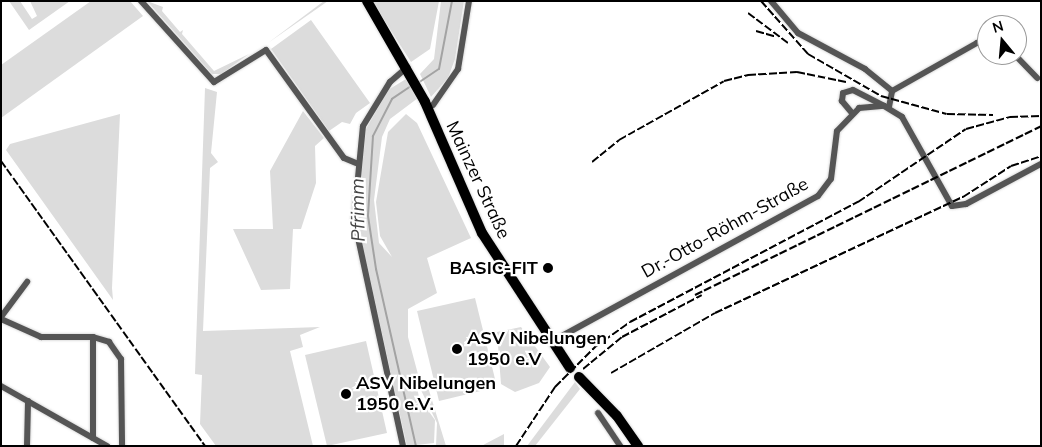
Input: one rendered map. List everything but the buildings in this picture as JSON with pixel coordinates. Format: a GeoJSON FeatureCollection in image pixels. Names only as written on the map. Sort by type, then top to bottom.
{"type":"FeatureCollection","features":[{"type":"Feature","properties":{"kind":"main road","name":"Mainzer Straße"},"geometry":{"type":"LineString","coordinates":[[366,1],[430,107],[478,226],[551,342],[570,368]]}},
{"type":"Feature","properties":{"kind":"main road"},"geometry":{"type":"LineString","coordinates":[[579,377],[617,416],[638,446]]}},
{"type":"Feature","properties":{"kind":"street"},"geometry":{"type":"LineString","coordinates":[[142,1],[214,82],[266,50],[344,158],[356,163]]}},
{"type":"Feature","properties":{"kind":"street"},"geometry":{"type":"LineString","coordinates":[[430,107],[458,69],[469,1]]}},
{"type":"Feature","properties":{"kind":"street"},"geometry":{"type":"LineString","coordinates":[[771,1],[798,33],[864,68],[892,91]]}},
{"type":"Feature","properties":{"kind":"street"},"geometry":{"type":"LineString","coordinates":[[887,106],[892,91],[977,43]]}},
{"type":"Feature","properties":{"kind":"street"},"geometry":{"type":"LineString","coordinates":[[1025,65],[1037,78]]}},
{"type":"Feature","properties":{"kind":"street"},"geometry":{"type":"LineString","coordinates":[[403,446],[357,244],[356,163],[369,112],[407,67]]}},
{"type":"Feature","properties":{"kind":"street"},"geometry":{"type":"LineString","coordinates":[[887,106],[868,106],[852,113],[842,101],[843,93],[853,90],[887,106],[909,127],[952,206],[966,204],[1041,164]]}},
{"type":"Feature","properties":{"kind":"street","name":"Dr.-Otto-Röhm-Straße"},"geometry":{"type":"LineString","coordinates":[[551,342],[818,196],[831,179],[837,131],[852,113]]}},
{"type":"Feature","properties":{"kind":"street"},"geometry":{"type":"LineString","coordinates":[[27,282],[1,318],[40,338],[93,337],[109,342],[121,359],[122,446]]}},
{"type":"Feature","properties":{"kind":"street"},"geometry":{"type":"LineString","coordinates":[[93,337],[93,438]]}},
{"type":"Feature","properties":{"kind":"street"},"geometry":{"type":"LineString","coordinates":[[1,386],[107,446]]}},
{"type":"Feature","properties":{"kind":"street"},"geometry":{"type":"LineString","coordinates":[[27,446],[28,401]]}},
{"type":"Feature","properties":{"kind":"street"},"geometry":{"type":"LineString","coordinates":[[598,412],[620,446]]}},
{"type":"Feature","properties":{"kind":"shaded area"},"geometry":{"type":"Polygon","coordinates":[[[9,1],[20,1],[32,19],[37,16],[30,1],[70,1],[29,30],[9,1]]]}},
{"type":"Feature","properties":{"kind":"shaded area"},"geometry":{"type":"Polygon","coordinates":[[[91,1],[130,1],[143,16],[1,118],[1,65],[91,1]]]}},
{"type":"Feature","properties":{"kind":"shaded area"},"geometry":{"type":"Polygon","coordinates":[[[147,1],[163,7],[162,11],[180,32],[183,30],[182,34],[214,71],[249,54],[221,74],[212,74],[147,1]]]}},
{"type":"Feature","properties":{"kind":"shaded area"},"geometry":{"type":"Polygon","coordinates":[[[324,1],[328,1],[268,43],[324,1]]]}},
{"type":"Feature","properties":{"kind":"shaded area"},"geometry":{"type":"Polygon","coordinates":[[[372,1],[439,1],[430,49],[411,62],[372,1]]]}},
{"type":"Feature","properties":{"kind":"shaded area"},"geometry":{"type":"Polygon","coordinates":[[[441,1],[464,1],[455,59],[448,78],[431,97],[420,74],[434,59],[441,1]]]}},
{"type":"Feature","properties":{"kind":"shaded area"},"geometry":{"type":"Polygon","coordinates":[[[311,20],[370,103],[356,113],[350,124],[342,122],[329,131],[271,49],[311,20]]]}},
{"type":"Feature","properties":{"kind":"shaded area"},"geometry":{"type":"Polygon","coordinates":[[[406,79],[418,98],[390,119],[382,137],[374,200],[379,243],[392,257],[380,236],[376,202],[388,132],[406,114],[417,123],[471,238],[427,258],[437,293],[408,309],[408,337],[419,378],[428,387],[446,446],[436,446],[437,423],[416,380],[419,398],[435,420],[434,443],[407,446],[357,220],[366,129],[388,90],[406,79]]]}},
{"type":"Feature","properties":{"kind":"shaded area"},"geometry":{"type":"Polygon","coordinates":[[[205,88],[217,92],[211,153],[218,162],[210,168],[203,331],[320,327],[300,335],[303,347],[290,351],[313,446],[216,446],[200,424],[202,375],[195,374],[205,88]]]}},
{"type":"Feature","properties":{"kind":"shaded area"},"geometry":{"type":"Polygon","coordinates":[[[303,111],[324,138],[315,146],[316,183],[301,229],[293,229],[290,289],[261,290],[233,229],[273,229],[270,171],[303,111]]]}},
{"type":"Feature","properties":{"kind":"shaded area"},"geometry":{"type":"Polygon","coordinates":[[[120,114],[113,300],[6,150],[10,144],[120,114]]]}},
{"type":"Feature","properties":{"kind":"shaded area","name":"ASV Nibelungen 1950 e.V"},"geometry":{"type":"Polygon","coordinates":[[[475,298],[497,387],[439,401],[417,311],[475,298]]]}},
{"type":"Feature","properties":{"kind":"shaded area"},"geometry":{"type":"Polygon","coordinates":[[[521,327],[550,367],[539,383],[515,392],[501,384],[497,332],[521,327]]]}},
{"type":"Feature","properties":{"kind":"shaded area","name":"ASV Nibelungen 1950 e.V."},"geometry":{"type":"Polygon","coordinates":[[[366,341],[387,433],[327,446],[305,355],[366,341]]]}},
{"type":"Feature","properties":{"kind":"shaded area"},"geometry":{"type":"Polygon","coordinates":[[[575,382],[580,389],[535,446],[527,446],[575,382]]]}},
{"type":"Feature","properties":{"kind":"shaded area"},"geometry":{"type":"Polygon","coordinates":[[[504,434],[504,446],[482,446],[485,444],[504,434]]]}},
{"type":"Feature","properties":{"kind":"waterway","name":"Pfrimm"},"geometry":{"type":"LineString","coordinates":[[418,83],[439,69],[452,1]]}},
{"type":"Feature","properties":{"kind":"waterway","name":"Pfrimm"},"geometry":{"type":"LineString","coordinates":[[411,86],[392,99],[373,136],[368,216],[376,269],[416,446]]}},
{"type":"Feature","properties":{"kind":"railway"},"geometry":{"type":"LineString","coordinates":[[761,1],[808,54],[881,96],[947,114],[993,115]]}},
{"type":"Feature","properties":{"kind":"railway"},"geometry":{"type":"LineString","coordinates":[[748,13],[788,43]]}},
{"type":"Feature","properties":{"kind":"railway"},"geometry":{"type":"LineString","coordinates":[[756,31],[774,36]]}},
{"type":"Feature","properties":{"kind":"railway"},"geometry":{"type":"LineString","coordinates":[[592,162],[619,140],[724,81],[748,75],[797,72],[846,82]]}},
{"type":"Feature","properties":{"kind":"railway"},"geometry":{"type":"LineString","coordinates":[[516,446],[555,387],[595,347],[630,322],[858,202],[966,129],[1010,117],[1041,116]]}},
{"type":"Feature","properties":{"kind":"railway"},"geometry":{"type":"LineString","coordinates":[[695,295],[1041,126]]}},
{"type":"Feature","properties":{"kind":"railway"},"geometry":{"type":"LineString","coordinates":[[611,373],[715,313],[963,197],[1011,166],[1041,156]]}},
{"type":"Feature","properties":{"kind":"railway"},"geometry":{"type":"LineString","coordinates":[[1,161],[205,446]]}},
{"type":"Feature","properties":{"kind":"railway"},"geometry":{"type":"LineString","coordinates":[[583,369],[622,337],[702,295]]}},
{"type":"Feature","properties":{"kind":"place","name":"BASIC-FIT"},"geometry":{"type":"Point","coordinates":[548,268]}},
{"type":"Feature","properties":{"kind":"place","name":"ASV Nibelungen 1950 e.V"},"geometry":{"type":"Point","coordinates":[457,349]}},
{"type":"Feature","properties":{"kind":"place","name":"ASV Nibelungen 1950 e.V."},"geometry":{"type":"Point","coordinates":[346,394]}}]}
